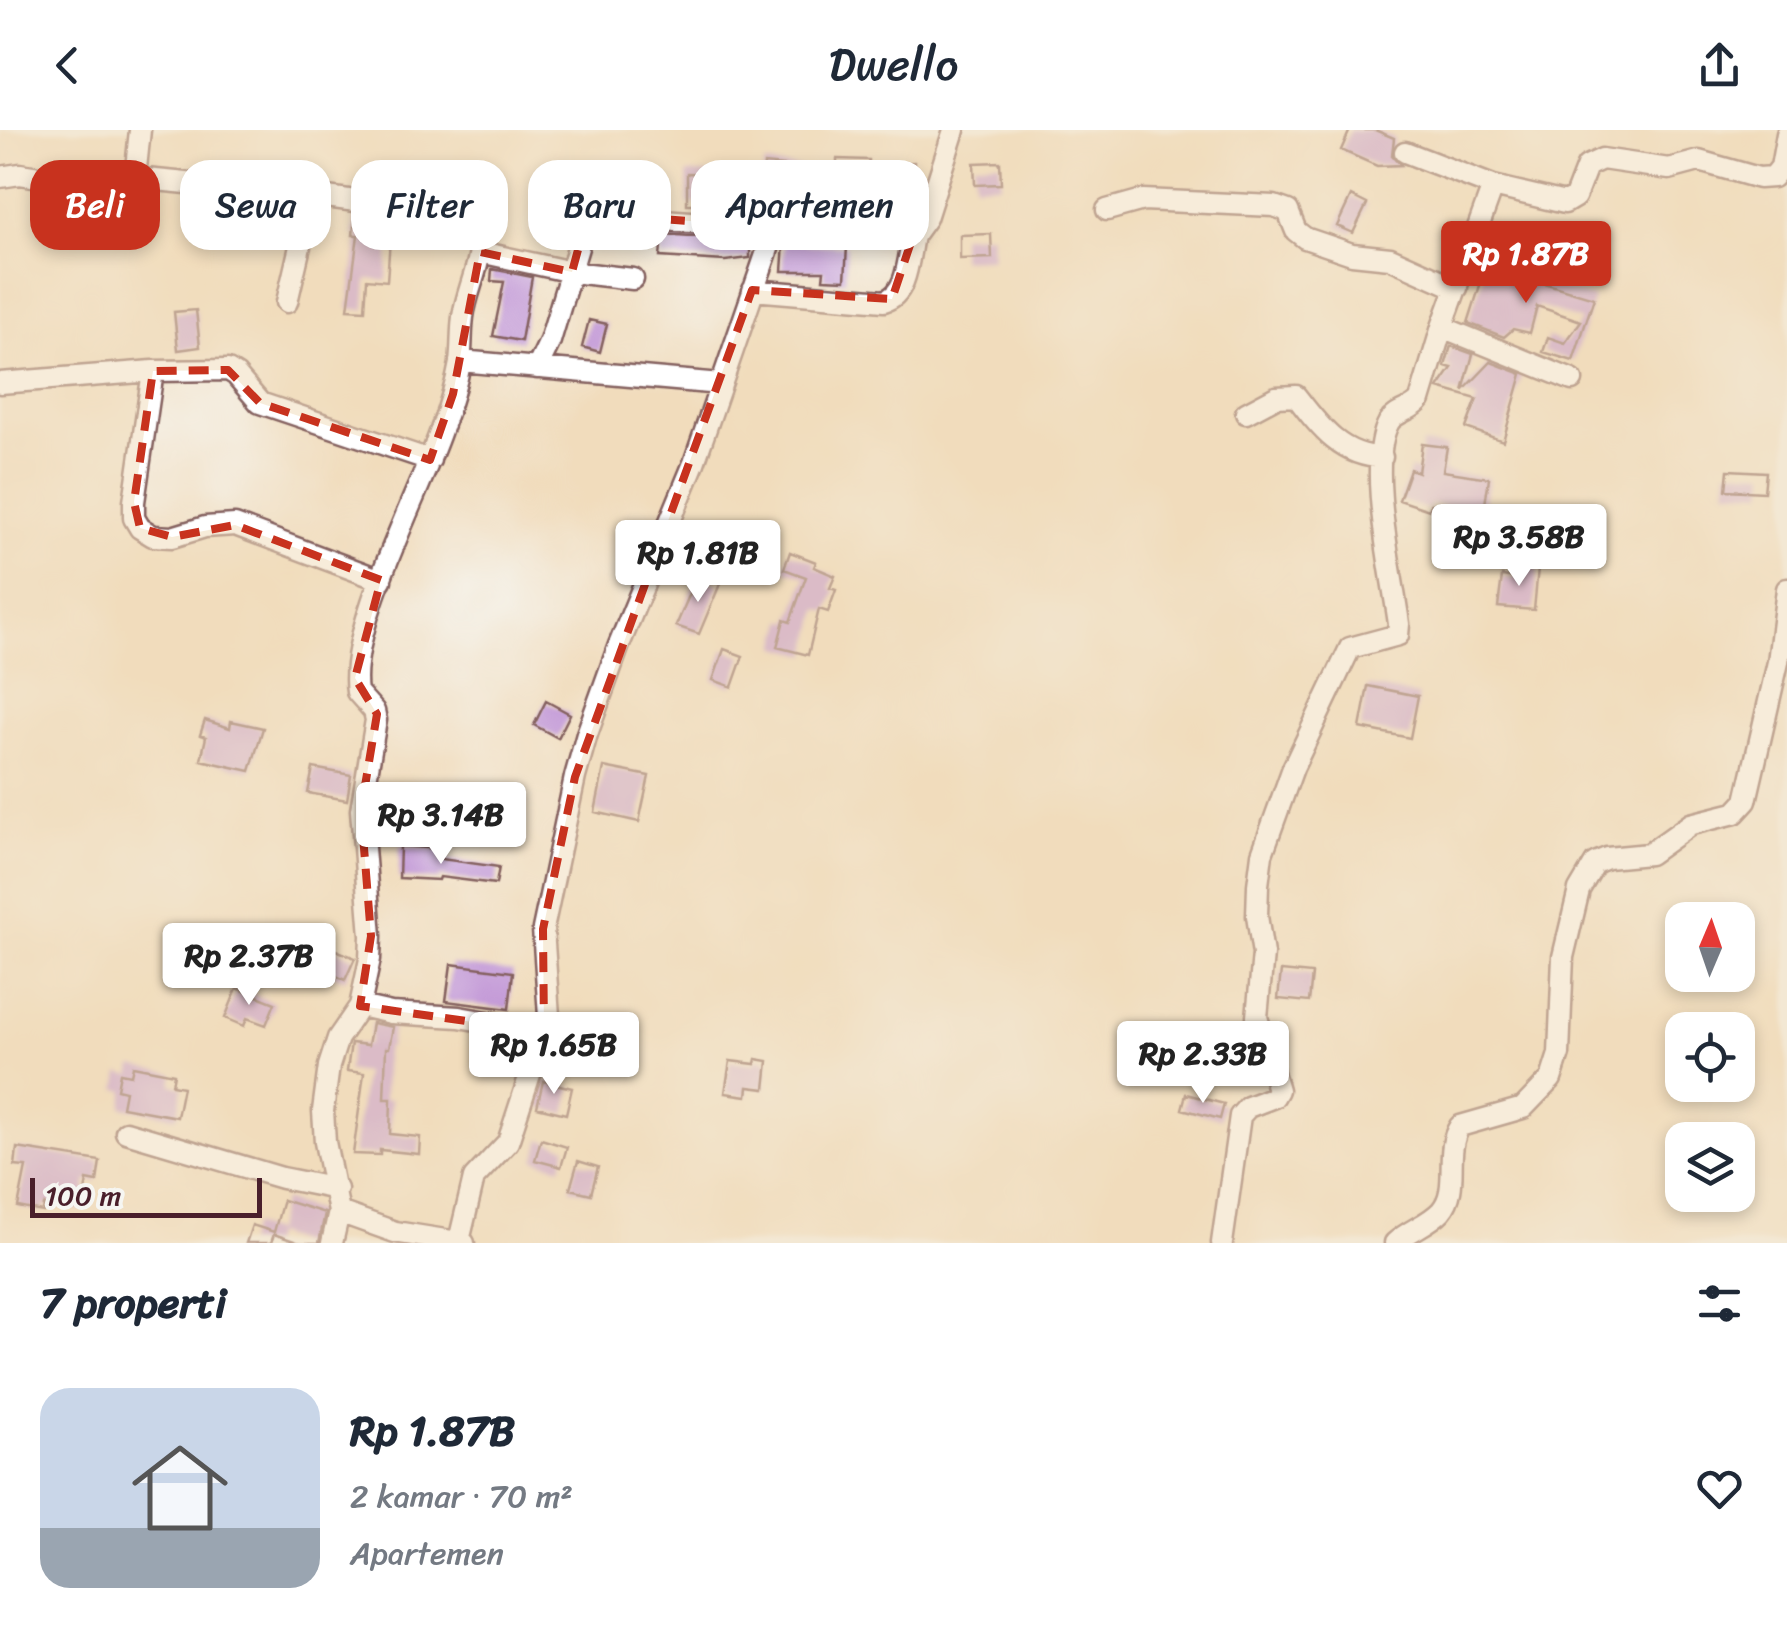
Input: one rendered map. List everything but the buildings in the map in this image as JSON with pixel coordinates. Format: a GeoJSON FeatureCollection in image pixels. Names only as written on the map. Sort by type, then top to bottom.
{"type":"FeatureCollection","features":[{"type":"Feature","properties":{"kind":"street"},"geometry":{"type":"LineString","coordinates":[[137,160],[140,130]]}},
{"type":"Feature","properties":{"kind":"street"},"geometry":{"type":"LineString","coordinates":[[929,209],[954,130]]}},
{"type":"Feature","properties":{"kind":"street"},"geometry":{"type":"LineString","coordinates":[[1406,152],[1493,186],[1565,203],[1575,198],[1587,166],[1602,159],[1669,169],[1699,161],[1759,178],[1772,177],[1781,167],[1787,134]]}},
{"type":"Feature","properties":{"kind":"street"},"geometry":{"type":"LineString","coordinates":[[0,177],[30,176]]}},
{"type":"Feature","properties":{"kind":"street"},"geometry":{"type":"LineString","coordinates":[[1222,1243],[1240,1116],[1248,1106],[1274,1097],[1278,1090],[1258,1017],[1263,954],[1257,916],[1258,885],[1270,824],[1350,648],[1393,638],[1399,630],[1386,544],[1382,457],[1390,421],[1420,400],[1493,186]]}},
{"type":"Feature","properties":{"kind":"street"},"geometry":{"type":"LineString","coordinates":[[331,198],[465,216],[480,227],[480,252],[463,316],[453,394],[381,580],[356,663],[357,692],[374,711],[376,720],[362,792],[371,936],[360,1006],[338,1038],[323,1111],[339,1212],[332,1243]]}},
{"type":"Feature","properties":{"kind":"street"},"geometry":{"type":"LineString","coordinates":[[1107,210],[1143,200],[1274,206],[1288,211],[1296,231],[1306,238],[1352,254],[1390,258],[1457,288]]}},
{"type":"Feature","properties":{"kind":"street"},"geometry":{"type":"LineString","coordinates":[[537,368],[550,341],[585,224],[593,215],[691,222]]}},
{"type":"Feature","properties":{"kind":"street"},"geometry":{"type":"LineString","coordinates":[[287,302],[299,250]]}},
{"type":"Feature","properties":{"kind":"street"},"geometry":{"type":"LineString","coordinates":[[339,1212],[395,1232],[462,1242],[474,1178],[508,1142],[544,1032],[549,998],[542,929],[575,777],[619,644],[694,462],[767,250]]}},
{"type":"Feature","properties":{"kind":"street"},"geometry":{"type":"LineString","coordinates":[[752,290],[892,298],[902,288],[910,250]]}},
{"type":"Feature","properties":{"kind":"street"},"geometry":{"type":"LineString","coordinates":[[480,252],[572,272],[633,279]]}},
{"type":"Feature","properties":{"kind":"street"},"geometry":{"type":"LineString","coordinates":[[1442,327],[1572,380]]}},
{"type":"Feature","properties":{"kind":"street"},"geometry":{"type":"LineString","coordinates":[[460,361],[721,384]]}},
{"type":"Feature","properties":{"kind":"street"},"geometry":{"type":"LineString","coordinates":[[0,383],[153,371],[228,370],[260,403],[430,460]]}},
{"type":"Feature","properties":{"kind":"street"},"geometry":{"type":"LineString","coordinates":[[153,371],[134,502],[134,518],[140,528],[154,536],[172,537],[205,527],[235,525],[381,580]]}},
{"type":"Feature","properties":{"kind":"street"},"geometry":{"type":"LineString","coordinates":[[1246,414],[1276,398],[1296,396],[1317,424],[1346,450],[1382,457]]}},
{"type":"Feature","properties":{"kind":"street"},"geometry":{"type":"LineString","coordinates":[[1395,1243],[1444,1209],[1451,1188],[1450,1152],[1460,1126],[1523,1108],[1551,1079],[1559,1054],[1563,957],[1586,874],[1595,863],[1608,858],[1649,854],[1692,824],[1734,813],[1746,801],[1778,662],[1787,589]]}},
{"type":"Feature","properties":{"kind":"street"},"geometry":{"type":"LineString","coordinates":[[360,1006],[544,1032]]}},
{"type":"Feature","properties":{"kind":"street"},"geometry":{"type":"LineString","coordinates":[[126,1132],[282,1178],[337,1189]]}},
{"type":"Feature","properties":{"kind":"highlighted area"},"geometry":{"type":"Polygon","coordinates":[[[601,215],[913,236],[892,299],[752,290],[575,777],[543,929],[544,1032],[360,1006],[371,936],[361,810],[377,714],[355,678],[381,580],[235,525],[172,537],[140,528],[134,502],[153,371],[228,370],[260,403],[430,460],[453,394],[480,252],[572,272],[585,224],[601,215]]]}}]}
